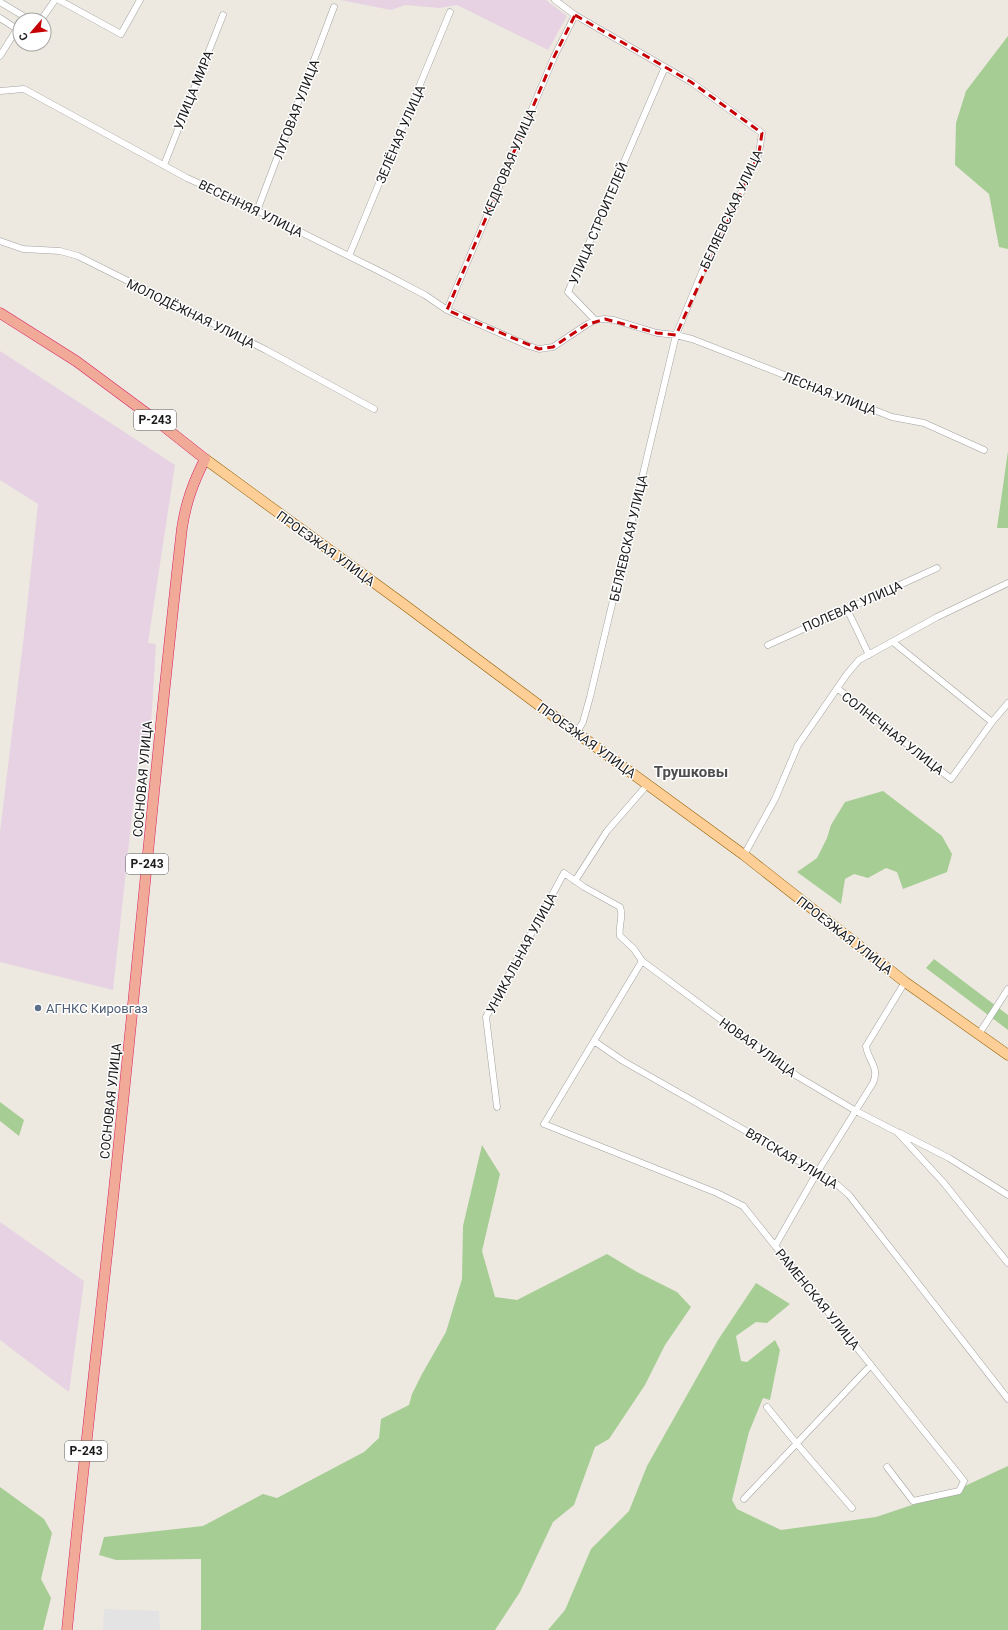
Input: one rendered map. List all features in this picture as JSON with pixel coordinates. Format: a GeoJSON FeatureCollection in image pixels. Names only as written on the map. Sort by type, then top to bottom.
{"type":"FeatureCollection","features":[{"type":"Feature","properties":{"kind":"highway","name":"Р-243"},"geometry":{"type":"LineString","coordinates":[[0,313],[76,361],[157,421],[205,459]]}},
{"type":"Feature","properties":{"kind":"highway","name":"СОСНОВАЯ УЛИЦА"},"geometry":{"type":"LineString","coordinates":[[67,1630],[142,918],[162,704],[182,528],[185,506],[191,487],[205,459]]}},
{"type":"Feature","properties":{"kind":"main road","name":"ПРОЕЗЖАЯ УЛИЦА"},"geometry":{"type":"LineString","coordinates":[[205,459],[744,855],[905,982],[1008,1055]]}},
{"type":"Feature","properties":{"kind":"street"},"geometry":{"type":"LineString","coordinates":[[47,12],[55,0]]}},
{"type":"Feature","properties":{"kind":"street"},"geometry":{"type":"LineString","coordinates":[[59,0],[121,34],[140,0]]}},
{"type":"Feature","properties":{"kind":"street","name":"БЕЛЯЕВСКАЯ УЛИЦА"},"geometry":{"type":"LineString","coordinates":[[555,0],[575,15],[691,82],[762,133],[759,153],[734,208],[702,272],[676,335],[594,683],[584,722],[577,732]]}},
{"type":"Feature","properties":{"kind":"street"},"geometry":{"type":"LineString","coordinates":[[0,2],[17,12]]}},
{"type":"Feature","properties":{"kind":"street","name":"ЛУГОВАЯ УЛИЦА"},"geometry":{"type":"LineString","coordinates":[[258,211],[334,7]]}},
{"type":"Feature","properties":{"kind":"street","name":"ЗЕЛЁНАЯ УЛИЦА"},"geometry":{"type":"LineString","coordinates":[[349,256],[450,12]]}},
{"type":"Feature","properties":{"kind":"street","name":"УЛИЦА МИРА"},"geometry":{"type":"LineString","coordinates":[[164,165],[223,15]]}},
{"type":"Feature","properties":{"kind":"street","name":"КЕДРОВАЯ УЛИЦА"},"geometry":{"type":"LineString","coordinates":[[447,310],[554,57],[575,15]]}},
{"type":"Feature","properties":{"kind":"street"},"geometry":{"type":"LineString","coordinates":[[0,18],[12,24]]}},
{"type":"Feature","properties":{"kind":"street"},"geometry":{"type":"LineString","coordinates":[[0,56],[12,38]]}},
{"type":"Feature","properties":{"kind":"street","name":"УЛИЦА СТРОИТЕЛЕЙ"},"geometry":{"type":"LineString","coordinates":[[595,320],[568,292],[665,67]]}},
{"type":"Feature","properties":{"kind":"street","name":"ВЕСЕННЯЯ УЛИЦА"},"geometry":{"type":"LineString","coordinates":[[0,91],[24,89],[164,165],[425,295],[447,310],[529,346],[546,349],[558,344],[577,329],[595,320]]}},
{"type":"Feature","properties":{"kind":"street","name":"МОЛОДЁЖНАЯ УЛИЦА"},"geometry":{"type":"LineString","coordinates":[[0,241],[23,249],[60,251],[78,256],[266,350],[374,408]]}},
{"type":"Feature","properties":{"kind":"street","name":"ЛЕСНАЯ УЛИЦА"},"geometry":{"type":"LineString","coordinates":[[595,320],[614,320],[656,333],[676,335],[692,339],[892,417],[924,423],[984,450]]}},
{"type":"Feature","properties":{"kind":"street","name":"ПОЛЕВАЯ УЛИЦА"},"geometry":{"type":"LineString","coordinates":[[768,645],[937,568]]}},
{"type":"Feature","properties":{"kind":"street","name":"СОЛНЕЧНАЯ УЛИЦА"},"geometry":{"type":"LineString","coordinates":[[744,855],[775,799],[798,745],[847,674],[859,660],[937,617],[1008,583]]}},
{"type":"Feature","properties":{"kind":"street"},"geometry":{"type":"LineString","coordinates":[[847,609],[869,655]]}},
{"type":"Feature","properties":{"kind":"street"},"geometry":{"type":"LineString","coordinates":[[893,642],[992,722]]}},
{"type":"Feature","properties":{"kind":"street","name":"СОЛНЕЧНАЯ УЛИЦА"},"geometry":{"type":"LineString","coordinates":[[837,688],[951,779],[992,722],[1008,703]]}},
{"type":"Feature","properties":{"kind":"street"},"geometry":{"type":"LineString","coordinates":[[575,881],[607,831],[648,784]]}},
{"type":"Feature","properties":{"kind":"street","name":"УНИКАЛЬНАЯ УЛИЦА"},"geometry":{"type":"LineString","coordinates":[[497,1107],[486,1017],[564,873],[575,881]]}},
{"type":"Feature","properties":{"kind":"street","name":"НОВАЯ УЛИЦА"},"geometry":{"type":"LineString","coordinates":[[575,881],[620,907],[623,912],[619,929],[620,936],[634,949],[642,961],[797,1076],[856,1112],[897,1132],[943,1182],[1008,1263]]}},
{"type":"Feature","properties":{"kind":"street"},"geometry":{"type":"LineString","coordinates":[[594,1041],[642,961]]}},
{"type":"Feature","properties":{"kind":"street"},"geometry":{"type":"LineString","coordinates":[[775,1246],[818,1171],[856,1112],[876,1076],[876,1070],[866,1051],[866,1046],[905,982]]}},
{"type":"Feature","properties":{"kind":"street"},"geometry":{"type":"LineString","coordinates":[[979,1034],[1008,989]]}},
{"type":"Feature","properties":{"kind":"street","name":"РАМЕНСКАЯ УЛИЦА"},"geometry":{"type":"LineString","coordinates":[[594,1041],[544,1124],[717,1193],[743,1206],[964,1481],[959,1491],[913,1501],[887,1467]]}},
{"type":"Feature","properties":{"kind":"street","name":"ВЯТСКАЯ УЛИЦА"},"geometry":{"type":"LineString","coordinates":[[594,1041],[623,1061],[832,1180],[849,1195],[1008,1399]]}},
{"type":"Feature","properties":{"kind":"street"},"geometry":{"type":"LineString","coordinates":[[897,1132],[949,1158],[1008,1195]]}},
{"type":"Feature","properties":{"kind":"street"},"geometry":{"type":"LineString","coordinates":[[744,1499],[871,1365]]}},
{"type":"Feature","properties":{"kind":"street"},"geometry":{"type":"LineString","coordinates":[[767,1407],[852,1508]]}},
{"type":"Feature","properties":{"kind":"highlighted area"},"geometry":{"type":"Polygon","coordinates":[[[575,15],[691,82],[762,133],[759,153],[676,335],[657,333],[605,319],[586,325],[553,347],[539,349],[447,310],[554,57],[575,15]]]}},
{"type":"Feature","properties":{"kind":"shaded area"},"geometry":{"type":"Polygon","coordinates":[[[340,0],[546,0],[567,16],[548,50],[457,5],[439,8],[405,5],[391,10],[340,0]]]}},
{"type":"Feature","properties":{"kind":"shaded area"},"geometry":{"type":"Polygon","coordinates":[[[0,351],[175,465],[148,643],[156,644],[150,743],[140,742],[113,990],[0,962],[0,832],[38,504],[0,480],[0,351]]]}},
{"type":"Feature","properties":{"kind":"shaded area"},"geometry":{"type":"Polygon","coordinates":[[[0,1222],[84,1281],[69,1392],[0,1340],[0,1222]]]}},
{"type":"Feature","properties":{"kind":"shaded area"},"geometry":{"type":"Polygon","coordinates":[[[104,1609],[159,1611],[160,1630],[103,1630],[104,1609]]]}},
{"type":"Feature","properties":{"kind":"green space"},"geometry":{"type":"Polygon","coordinates":[[[1008,36],[1008,249],[999,247],[989,194],[955,165],[956,123],[966,91],[1008,36]]]}},
{"type":"Feature","properties":{"kind":"green space"},"geometry":{"type":"Polygon","coordinates":[[[1008,451],[1008,528],[997,528],[1008,451]]]}},
{"type":"Feature","properties":{"kind":"green space"},"geometry":{"type":"Polygon","coordinates":[[[883,791],[942,836],[952,854],[947,872],[903,889],[897,872],[886,868],[868,878],[854,874],[845,879],[841,904],[797,872],[817,858],[827,838],[831,825],[845,802],[883,791]]]}},
{"type":"Feature","properties":{"kind":"green space"},"geometry":{"type":"Polygon","coordinates":[[[934,959],[1008,1015],[1008,1030],[926,968],[934,959]]]}},
{"type":"Feature","properties":{"kind":"green space"},"geometry":{"type":"Polygon","coordinates":[[[0,1102],[24,1120],[19,1136],[0,1121],[0,1102]]]}},
{"type":"Feature","properties":{"kind":"green space"},"geometry":{"type":"Polygon","coordinates":[[[482,1145],[500,1174],[482,1251],[495,1297],[517,1300],[607,1254],[637,1272],[677,1292],[691,1307],[665,1345],[645,1385],[609,1439],[595,1447],[574,1505],[553,1522],[520,1592],[495,1630],[201,1630],[201,1559],[116,1560],[99,1555],[104,1537],[203,1526],[263,1494],[277,1498],[364,1452],[379,1438],[381,1419],[409,1405],[412,1394],[422,1374],[446,1332],[462,1279],[463,1226],[482,1145]]]}},
{"type":"Feature","properties":{"kind":"green space"},"geometry":{"type":"Polygon","coordinates":[[[756,1283],[790,1304],[767,1323],[756,1322],[736,1336],[741,1361],[747,1362],[775,1340],[780,1350],[770,1400],[763,1398],[749,1432],[732,1500],[737,1509],[781,1530],[876,1517],[954,1491],[1008,1466],[1008,1630],[548,1630],[565,1610],[591,1549],[629,1511],[647,1466],[718,1340],[756,1283]]]}},
{"type":"Feature","properties":{"kind":"green space"},"geometry":{"type":"Polygon","coordinates":[[[0,1487],[44,1519],[52,1533],[41,1579],[51,1598],[43,1630],[0,1630],[0,1487]]]}},
{"type":"Feature","properties":{"kind":"place","name":"АГНКС Кировгаз"},"geometry":{"type":"Point","coordinates":[38,1008]}},
{"type":"Feature","properties":{"kind":"district","name":"Трушковы"},"geometry":{"type":"Point","coordinates":[691,772]}}]}
